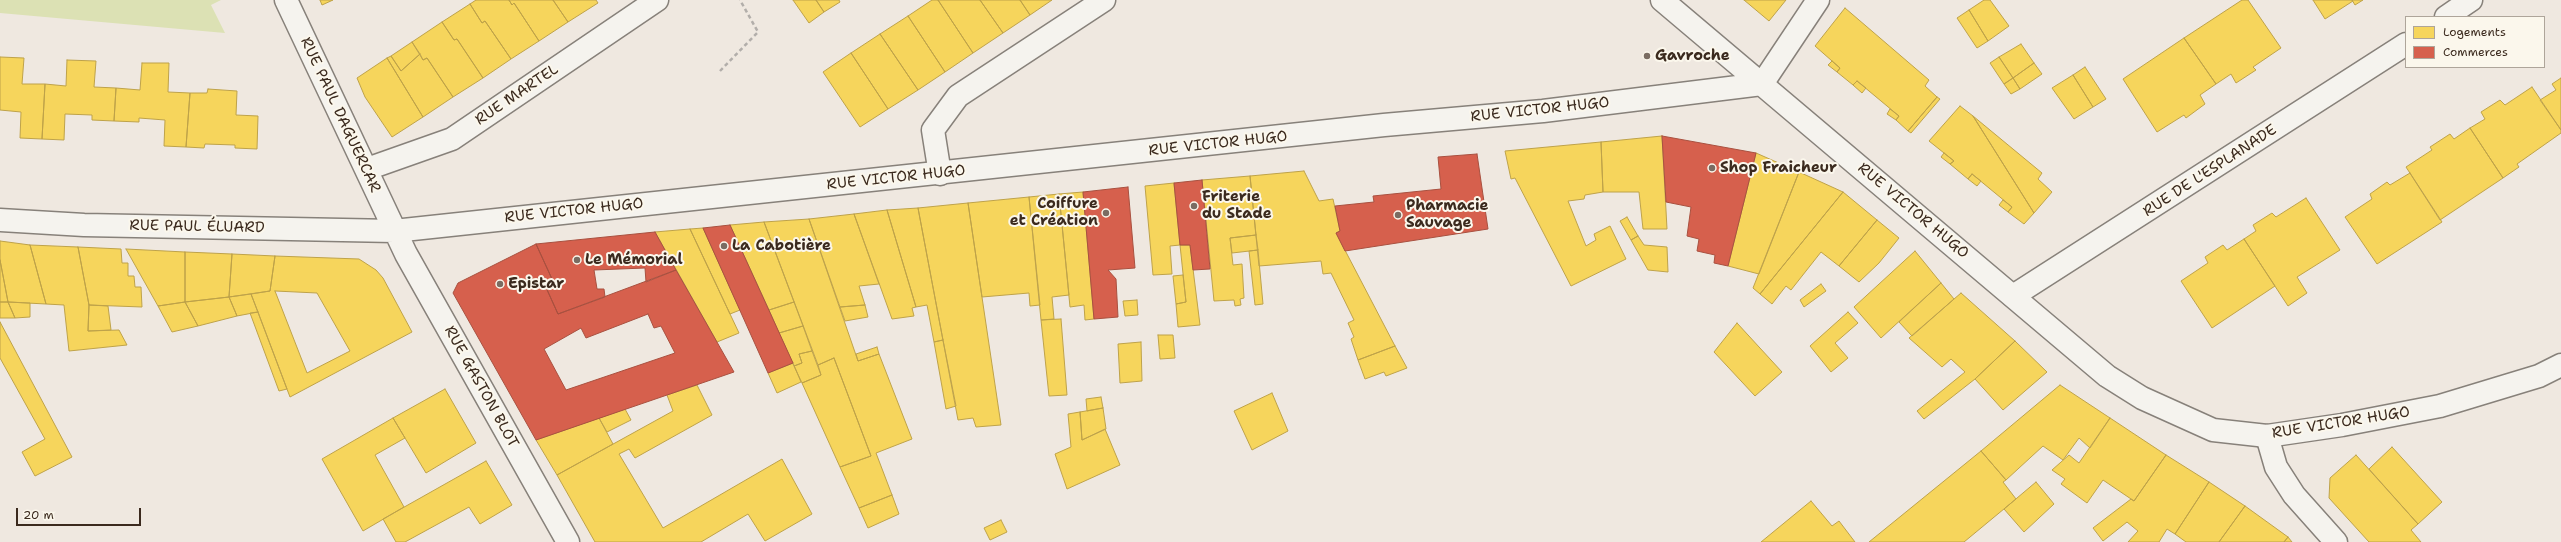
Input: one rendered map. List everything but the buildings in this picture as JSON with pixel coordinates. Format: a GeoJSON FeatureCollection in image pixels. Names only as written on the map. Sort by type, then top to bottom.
{"type":"FeatureCollection","features":[{"type":"Feature","properties":{"kind":"street","name":"RUE PAUL DAGUERCAR"},"geometry":{"type":"LineString","coordinates":[[286,0],[367,169],[394,231]]}},
{"type":"Feature","properties":{"kind":"street","name":"RUE MARTEL"},"geometry":{"type":"LineString","coordinates":[[367,169],[452,139],[657,0]]}},
{"type":"Feature","properties":{"kind":"street"},"geometry":{"type":"LineString","coordinates":[[940,174],[933,130],[958,96],[1104,0]]}},
{"type":"Feature","properties":{"kind":"street"},"geometry":{"type":"LineString","coordinates":[[1662,0],[1762,84],[1818,0]]}},
{"type":"Feature","properties":{"kind":"street"},"geometry":{"type":"LineString","coordinates":[[2447,16],[2471,0]]}},
{"type":"Feature","properties":{"kind":"street","name":"RUE DE L'ESPLANADE"},"geometry":{"type":"LineString","coordinates":[[2013,296],[2405,45]]}},
{"type":"Feature","properties":{"kind":"street","name":"RUE VICTOR HUGO"},"geometry":{"type":"LineString","coordinates":[[394,231],[498,218],[940,174],[1384,125],[1543,111],[1762,84],[2107,376],[2142,398],[2213,430],[2267,436],[2342,425],[2440,406],[2539,376],[2561,365]]}},
{"type":"Feature","properties":{"kind":"street","name":"RUE PAUL ÉLUARD"},"geometry":{"type":"LineString","coordinates":[[0,220],[84,225],[394,231]]}},
{"type":"Feature","properties":{"kind":"street","name":"RUE GASTON BLOT"},"geometry":{"type":"LineString","coordinates":[[394,231],[568,542]]}},
{"type":"Feature","properties":{"kind":"street"},"geometry":{"type":"LineString","coordinates":[[2267,436],[2276,467],[2291,489],[2336,542]]}},
{"type":"Feature","properties":{"kind":"path"},"geometry":{"type":"LineString","coordinates":[[720,71],[758,32],[740,0]]}},
{"type":"Feature","properties":{"kind":"green space"},"geometry":{"type":"Polygon","coordinates":[[[0,0],[221,0],[211,5],[225,33],[0,13],[0,0]]]}},
{"type":"Feature","properties":{"kind":"place","name":"Gavroche"},"geometry":{"type":"Point","coordinates":[1647,56]}},
{"type":"Feature","properties":{"kind":"place","name":"Shop Fraicheur"},"geometry":{"type":"Point","coordinates":[1712,168]}},
{"type":"Feature","properties":{"kind":"place","name":"Friterie du Stade"},"geometry":{"type":"Point","coordinates":[1194,206]}},
{"type":"Feature","properties":{"kind":"place","name":"Coiffure et Création"},"geometry":{"type":"Point","coordinates":[1106,213]}},
{"type":"Feature","properties":{"kind":"place","name":"Pharmacie Sauvage"},"geometry":{"type":"Point","coordinates":[1398,215]}},
{"type":"Feature","properties":{"kind":"place","name":"La Cabotière"},"geometry":{"type":"Point","coordinates":[724,246]}},
{"type":"Feature","properties":{"kind":"place","name":"Le Mémorial"},"geometry":{"type":"Point","coordinates":[577,260]}},
{"type":"Feature","properties":{"kind":"place","name":"Epistar"},"geometry":{"type":"Point","coordinates":[500,284]}}]}
